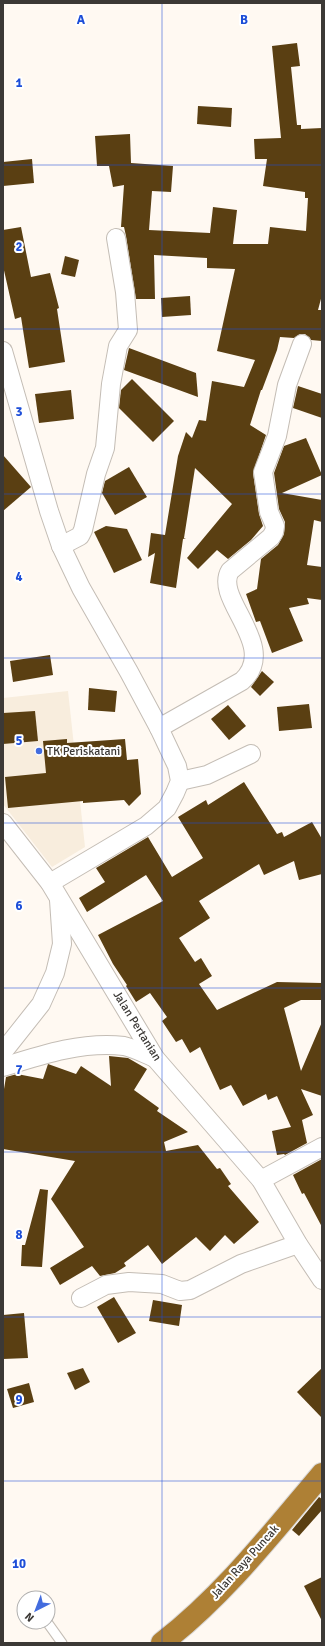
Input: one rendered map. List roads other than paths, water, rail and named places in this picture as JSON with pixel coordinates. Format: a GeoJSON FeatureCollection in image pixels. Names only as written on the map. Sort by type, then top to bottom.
{"type":"FeatureCollection","features":[{"type":"Feature","properties":{"kind":"highway","name":"Jalan Raya Puncak"},"geometry":{"type":"LineString","coordinates":[[162,1643],[208,1604],[254,1554],[322,1474]]}},
{"type":"Feature","properties":{"kind":"street"},"geometry":{"type":"LineString","coordinates":[[61,546],[80,536],[83,530],[96,474],[105,448],[111,384],[118,346],[128,330],[125,292],[116,238]]}},
{"type":"Feature","properties":{"kind":"street"},"geometry":{"type":"LineString","coordinates":[[159,728],[242,681],[253,666],[254,649],[229,590],[227,578],[230,571],[271,537],[274,532],[275,526],[269,512],[263,472],[277,436],[287,385],[302,344]]}},
{"type":"Feature","properties":{"kind":"street"},"geometry":{"type":"LineString","coordinates":[[3,351],[49,511],[61,546],[81,588],[130,672],[159,728],[177,766],[180,781],[176,793],[167,808],[152,822],[55,889],[62,944],[55,973],[41,1004],[3,1052]]}},
{"type":"Feature","properties":{"kind":"street"},"geometry":{"type":"LineString","coordinates":[[180,781],[207,775],[251,754]]}},
{"type":"Feature","properties":{"kind":"street","name":"Jalan Pertanian"},"geometry":{"type":"LineString","coordinates":[[3,823],[55,889],[155,1058],[260,1180],[298,1244],[322,1280]]}},
{"type":"Feature","properties":{"kind":"street"},"geometry":{"type":"LineString","coordinates":[[3,1067],[41,1055],[69,1049],[103,1046],[125,1046],[155,1058]]}},
{"type":"Feature","properties":{"kind":"street"},"geometry":{"type":"LineString","coordinates":[[260,1180],[322,1147]]}},
{"type":"Feature","properties":{"kind":"street"},"geometry":{"type":"LineString","coordinates":[[81,1298],[106,1285],[130,1282],[162,1284],[180,1291],[190,1290],[241,1264],[298,1244]]}},
{"type":"Feature","properties":{"kind":"lane"},"geometry":{"type":"LineString","coordinates":[[53,1630],[62,1643]]}},
{"type":"Feature","properties":{"kind":"place","name":"TK Periskatani"},"geometry":{"type":"Point","coordinates":[39,751]}}]}
